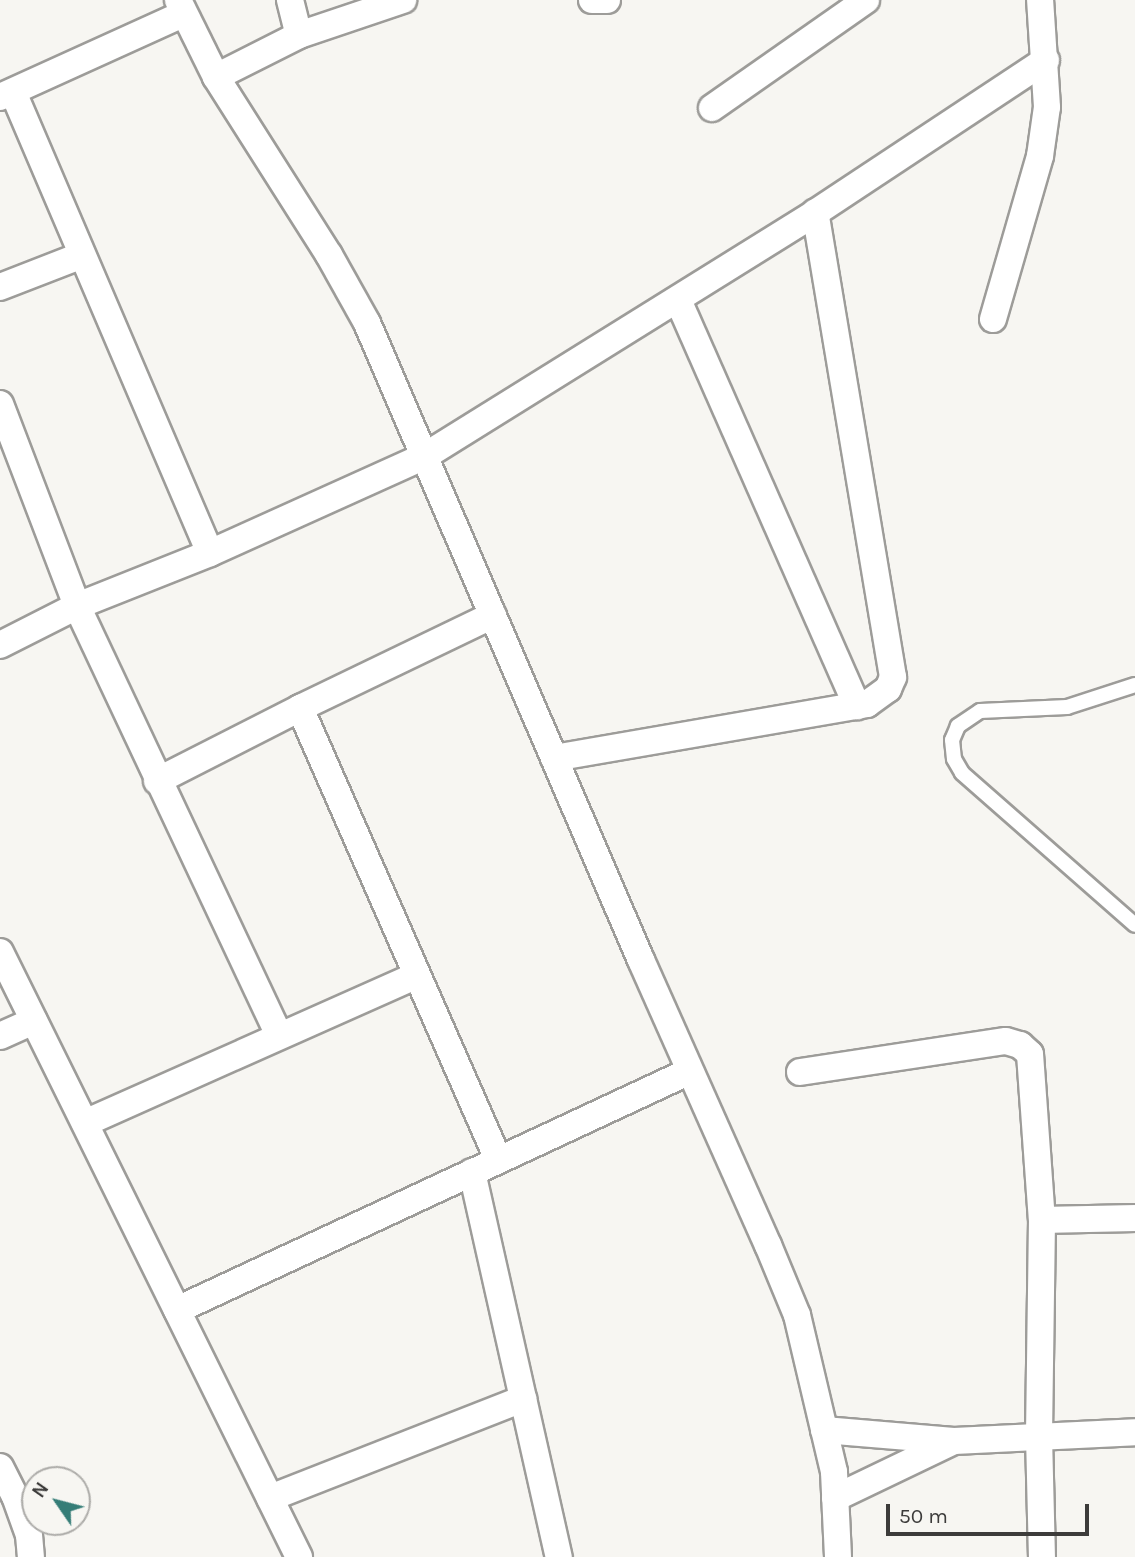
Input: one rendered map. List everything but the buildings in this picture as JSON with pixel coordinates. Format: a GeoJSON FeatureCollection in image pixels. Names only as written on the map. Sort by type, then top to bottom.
{"type":"FeatureCollection","features":[{"type":"Feature","properties":{"kind":"street"},"geometry":{"type":"LineString","coordinates":[[290,0],[299,35]]}},
{"type":"Feature","properties":{"kind":"street"},"geometry":{"type":"LineString","coordinates":[[216,77],[299,35],[403,0]]}},
{"type":"Feature","properties":{"kind":"street"},"geometry":{"type":"LineString","coordinates":[[592,0],[607,0]]}},
{"type":"Feature","properties":{"kind":"street"},"geometry":{"type":"LineString","coordinates":[[712,108],[866,0]]}},
{"type":"Feature","properties":{"kind":"street"},"geometry":{"type":"LineString","coordinates":[[993,319],[1040,156],[1048,107],[1040,0]]}},
{"type":"Feature","properties":{"kind":"street"},"geometry":{"type":"LineString","coordinates":[[209,553],[80,256],[6,94],[181,7],[216,77],[329,255],[367,323],[797,1315],[834,1472],[838,1557]]}},
{"type":"Feature","properties":{"kind":"street"},"geometry":{"type":"LineString","coordinates":[[0,645],[77,606],[209,553],[425,456],[816,213],[1046,60]]}},
{"type":"Feature","properties":{"kind":"street"},"geometry":{"type":"LineString","coordinates":[[554,758],[857,706],[888,690],[893,677],[816,213]]}},
{"type":"Feature","properties":{"kind":"street"},"geometry":{"type":"LineString","coordinates":[[0,287],[80,256]]}},
{"type":"Feature","properties":{"kind":"street"},"geometry":{"type":"LineString","coordinates":[[678,300],[857,706]]}},
{"type":"Feature","properties":{"kind":"street"},"geometry":{"type":"LineString","coordinates":[[0,404],[77,606],[157,781],[279,1035]]}},
{"type":"Feature","properties":{"kind":"street"},"geometry":{"type":"LineString","coordinates":[[157,781],[300,708],[493,615]]}},
{"type":"Feature","properties":{"kind":"street"},"geometry":{"type":"LineString","coordinates":[[300,708],[498,1160]]}},
{"type":"Feature","properties":{"kind":"street"},"geometry":{"type":"LineString","coordinates":[[0,952],[299,1557]]}},
{"type":"Feature","properties":{"kind":"street"},"geometry":{"type":"LineString","coordinates":[[85,1123],[416,975]]}},
{"type":"Feature","properties":{"kind":"street"},"geometry":{"type":"LineString","coordinates":[[0,1036],[34,1021]]}},
{"type":"Feature","properties":{"kind":"street"},"geometry":{"type":"LineString","coordinates":[[800,1072],[1006,1041],[1020,1045],[1030,1054],[1042,1220],[1039,1436],[1042,1557]]}},
{"type":"Feature","properties":{"kind":"street"},"geometry":{"type":"LineString","coordinates":[[177,1310],[690,1070]]}},
{"type":"Feature","properties":{"kind":"street"},"geometry":{"type":"LineString","coordinates":[[472,1172],[559,1557]]}},
{"type":"Feature","properties":{"kind":"street"},"geometry":{"type":"LineString","coordinates":[[1042,1220],[1135,1218]]}},
{"type":"Feature","properties":{"kind":"street"},"geometry":{"type":"LineString","coordinates":[[270,1498],[523,1399]]}},
{"type":"Feature","properties":{"kind":"street"},"geometry":{"type":"LineString","coordinates":[[824,1430],[954,1441],[1135,1432]]}},
{"type":"Feature","properties":{"kind":"street"},"geometry":{"type":"LineString","coordinates":[[835,1498],[954,1441]]}},
{"type":"Feature","properties":{"kind":"street"},"geometry":{"type":"LineString","coordinates":[[0,1466],[29,1535],[31,1557]]}},
{"type":"Feature","properties":{"kind":"lane"},"geometry":{"type":"LineString","coordinates":[[1135,685],[1067,707],[980,710],[958,726],[952,740],[954,759],[962,773],[1129,920],[1135,903]]}}]}
